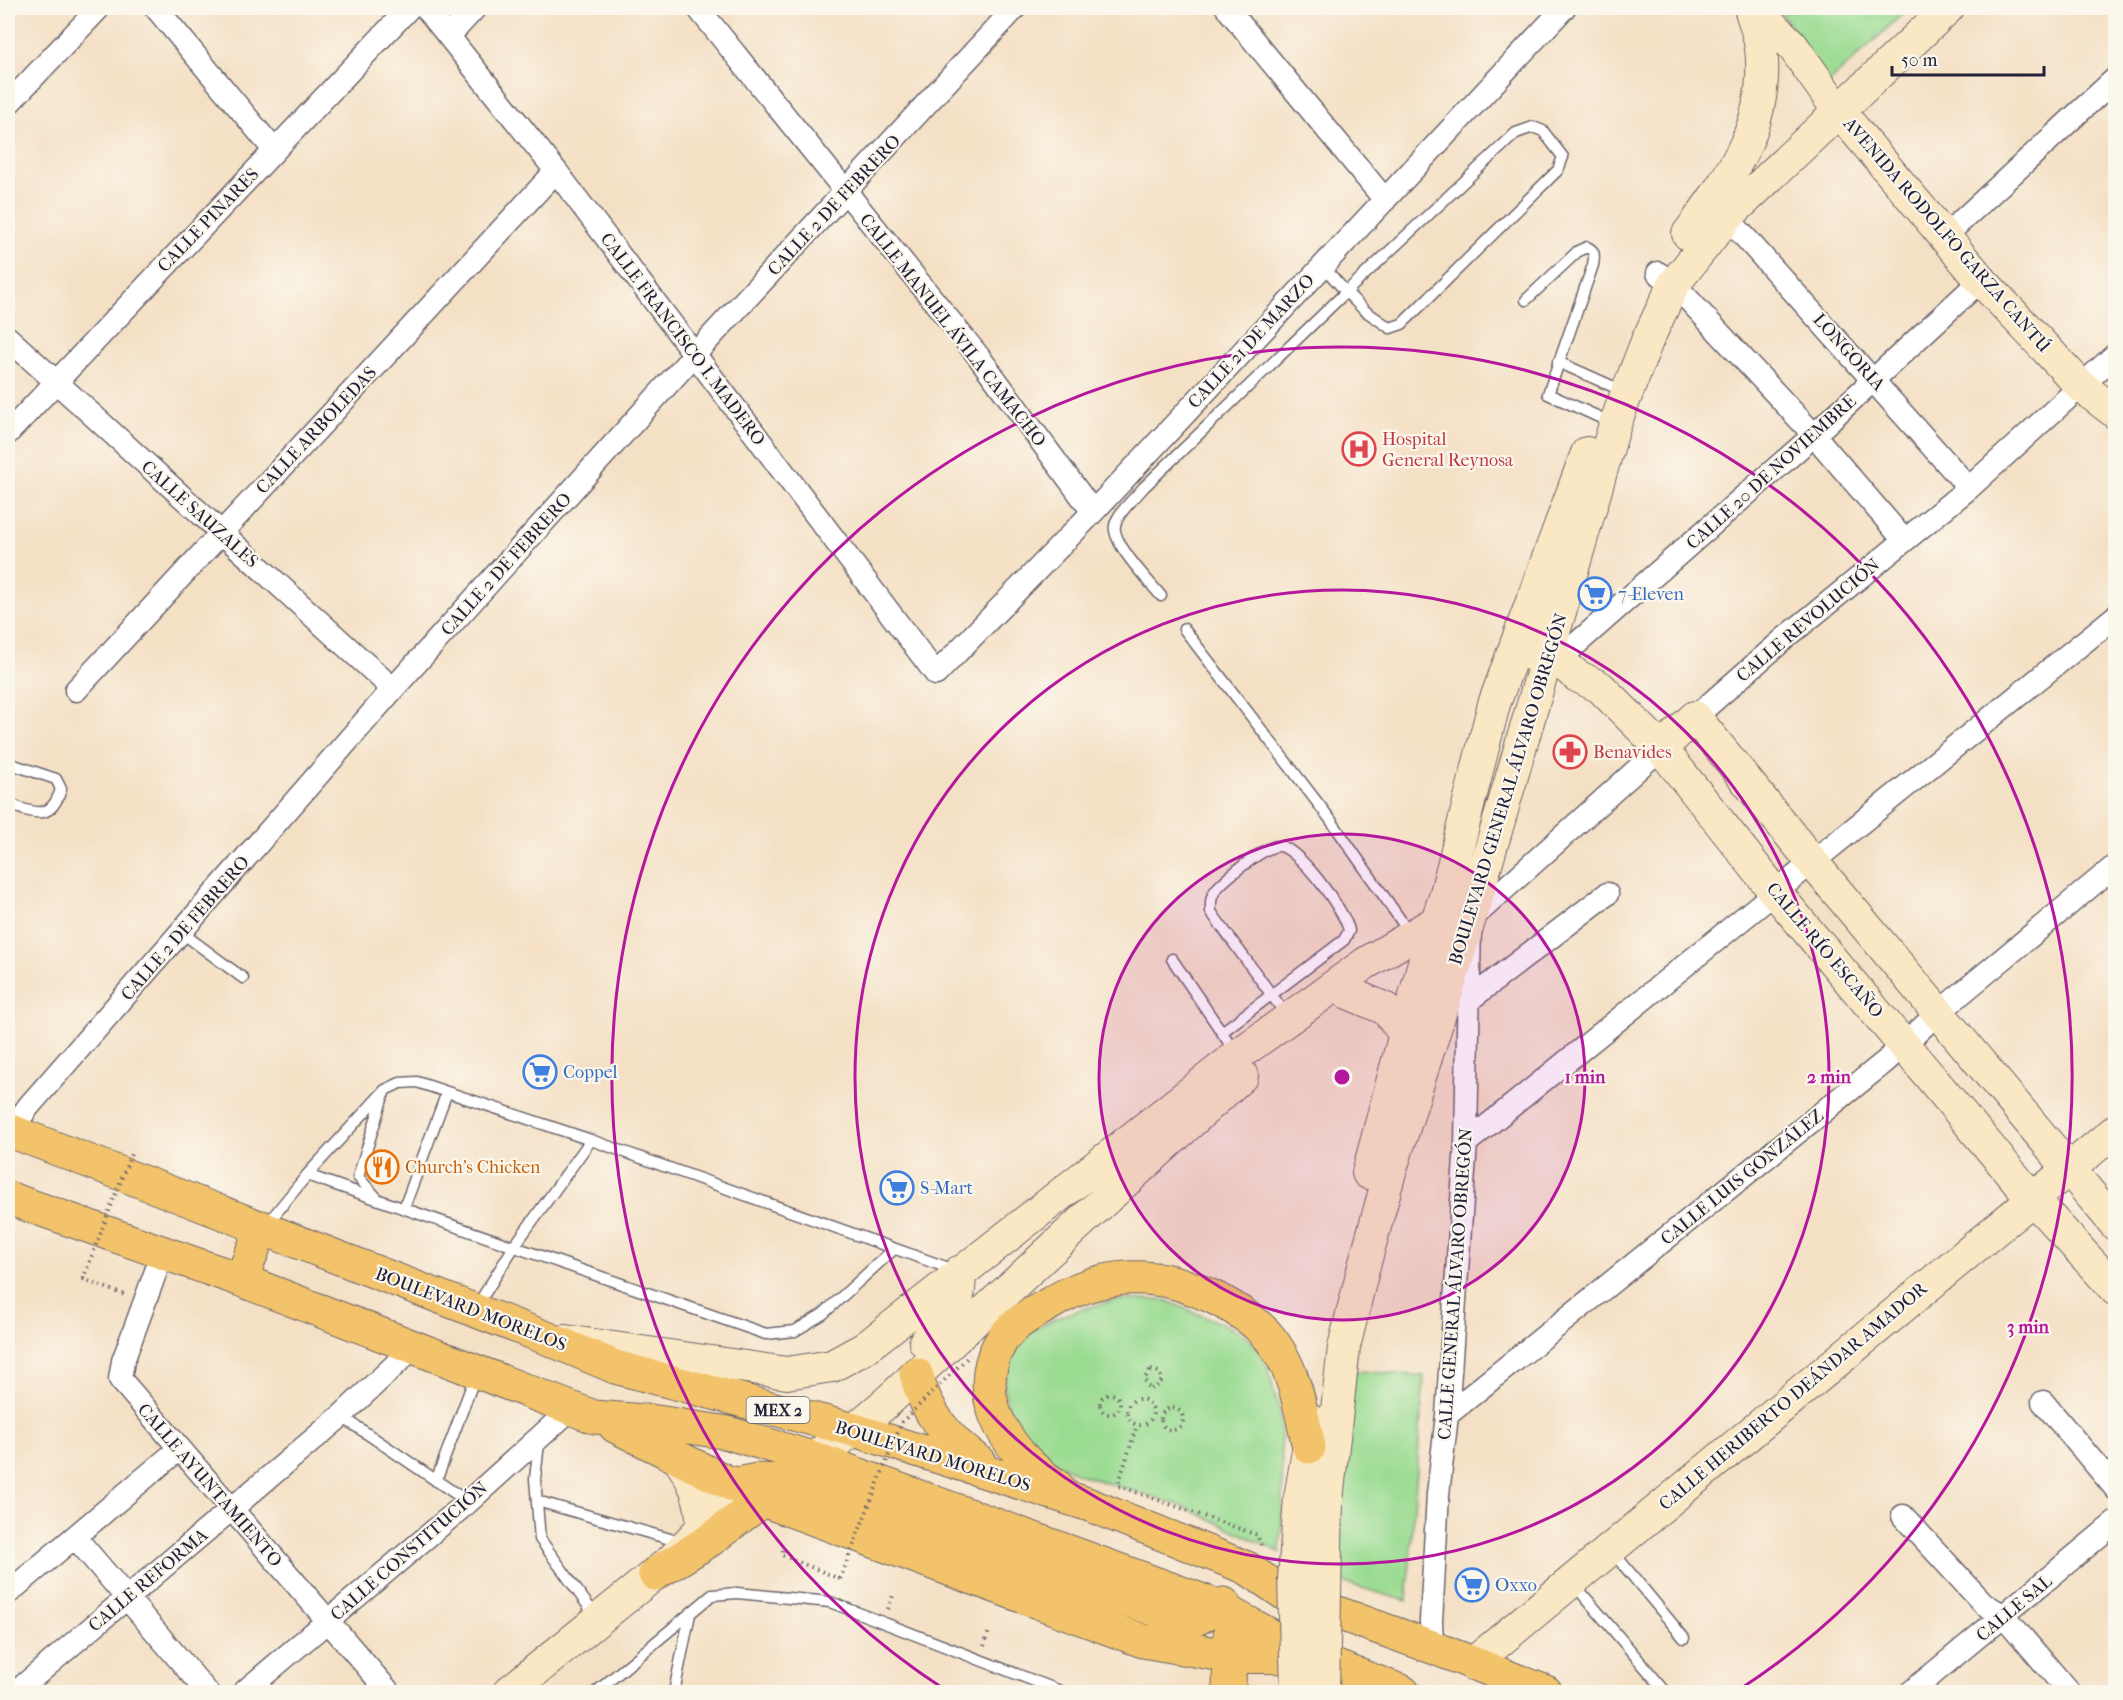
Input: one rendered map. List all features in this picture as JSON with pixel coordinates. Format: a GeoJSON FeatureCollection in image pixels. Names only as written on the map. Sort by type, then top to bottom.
{"type":"FeatureCollection","features":[{"type":"Feature","properties":{"kind":"main road","name":"AVENIDA RODOLFO GARZA CANTÚ"},"geometry":{"type":"LineString","coordinates":[[1752,8],[1792,45],[1838,110],[1981,280],[2081,386],[2114,411]]}},
{"type":"Feature","properties":{"kind":"main road"},"geometry":{"type":"LineString","coordinates":[[1721,207],[1756,116],[1762,86],[1761,46],[1752,8]]}},
{"type":"Feature","properties":{"kind":"main road","name":"AVENIDA RODOLFO GARZA CANTÚ"},"geometry":{"type":"LineString","coordinates":[[1782,8],[1792,45]]}},
{"type":"Feature","properties":{"kind":"main road","name":"BOULEVARD GENERAL ÁLVARO OBREGÓN"},"geometry":{"type":"LineString","coordinates":[[1313,1499],[1309,1447],[1326,1326],[1406,1036],[1426,933],[1510,657],[1608,421],[1619,389],[1666,279],[1721,207],[1838,110],[1948,8]]}},
{"type":"Feature","properties":{"kind":"main road","name":"BOULEVARD GENERAL ÁLVARO OBREGÓN"},"geometry":{"type":"LineString","coordinates":[[1313,1499],[1344,1347],[1364,1266],[1483,903],[1553,657],[1608,421]]}},
{"type":"Feature","properties":{"kind":"main road"},"geometry":{"type":"LineString","coordinates":[[1510,657],[1553,657]]}},
{"type":"Feature","properties":{"kind":"main road","name":"CALLE RÍO ESCAÑO"},"geometry":{"type":"LineString","coordinates":[[1553,657],[1577,676],[1600,687],[1660,748],[1775,892],[1904,1042],[2032,1198],[2115,1290]]}},
{"type":"Feature","properties":{"kind":"main road"},"geometry":{"type":"LineString","coordinates":[[1695,717],[1813,863],[2115,1225]]}},
{"type":"Feature","properties":{"kind":"main road","name":"CALLE REVOLUCIÓN"},"geometry":{"type":"LineString","coordinates":[[1660,748],[1695,717]]}},
{"type":"Feature","properties":{"kind":"main road"},"geometry":{"type":"LineString","coordinates":[[549,1339],[787,1373],[832,1366],[865,1348],[1236,1052],[1286,1016],[1366,963],[1483,903]]}},
{"type":"Feature","properties":{"kind":"main road"},"geometry":{"type":"LineString","coordinates":[[1286,1016],[1346,992],[1426,933]]}},
{"type":"Feature","properties":{"kind":"main road"},"geometry":{"type":"LineString","coordinates":[[1346,992],[1386,1009],[1406,1036]]}},
{"type":"Feature","properties":{"kind":"main road"},"geometry":{"type":"LineString","coordinates":[[655,1574],[710,1540],[776,1491],[813,1458],[854,1430],[1095,1209],[1236,1052]]}},
{"type":"Feature","properties":{"kind":"main road","name":"CALLE HERIBERTO DEÁNDAR AMADOR"},"geometry":{"type":"LineString","coordinates":[[1472,1664],[2115,1130]]}},
{"type":"Feature","properties":{"kind":"main road","name":"BOULEVARD MORELOS"},"geometry":{"type":"LineString","coordinates":[[9,1131],[262,1227],[615,1367],[668,1383],[713,1392],[854,1430],[1087,1504],[1247,1568],[1285,1594],[1432,1647],[1546,1692]]}},
{"type":"Feature","properties":{"kind":"main road","name":"MEX 2"},"geometry":{"type":"LineString","coordinates":[[8,1198],[242,1280],[583,1412],[728,1433],[813,1458],[1217,1606],[1310,1657],[1403,1692]]}},
{"type":"Feature","properties":{"kind":"main road"},"geometry":{"type":"LineString","coordinates":[[959,1272],[989,1267],[1059,1222],[1095,1209]]}},
{"type":"Feature","properties":{"kind":"main road"},"geometry":{"type":"LineString","coordinates":[[242,1280],[262,1227]]}},
{"type":"Feature","properties":{"kind":"main road"},"geometry":{"type":"LineString","coordinates":[[959,1272],[962,1291],[958,1300],[924,1343],[916,1374],[922,1396],[946,1436],[978,1462],[1006,1478]]}},
{"type":"Feature","properties":{"kind":"main road"},"geometry":{"type":"LineString","coordinates":[[1087,1504],[1033,1470],[1019,1456],[996,1416],[990,1382],[992,1363],[999,1344],[1008,1334],[1035,1311],[1086,1285],[1126,1278],[1165,1281],[1187,1286],[1229,1305],[1252,1320],[1275,1343],[1293,1377],[1309,1447]]}},
{"type":"Feature","properties":{"kind":"main road"},"geometry":{"type":"LineString","coordinates":[[509,1692],[655,1574],[695,1537],[717,1512],[733,1485],[728,1433],[713,1392]]}},
{"type":"Feature","properties":{"kind":"main road"},"geometry":{"type":"LineString","coordinates":[[583,1412],[733,1485],[776,1491],[1179,1618],[1196,1619],[1217,1606],[1240,1599],[1285,1594]]}},
{"type":"Feature","properties":{"kind":"main road"},"geometry":{"type":"LineString","coordinates":[[675,1455],[688,1470],[697,1489],[702,1508],[695,1537]]}},
{"type":"Feature","properties":{"kind":"main road"},"geometry":{"type":"LineString","coordinates":[[776,1491],[1143,1641],[1228,1656],[1310,1657]]}},
{"type":"Feature","properties":{"kind":"main road"},"geometry":{"type":"LineString","coordinates":[[1297,1692],[1294,1578],[1313,1499]]}},
{"type":"Feature","properties":{"kind":"main road"},"geometry":{"type":"LineString","coordinates":[[1313,1499],[1323,1692]]}},
{"type":"Feature","properties":{"kind":"main road"},"geometry":{"type":"LineString","coordinates":[[1217,1606],[1230,1631],[1229,1692]]}},
{"type":"Feature","properties":{"kind":"street"},"geometry":{"type":"LineString","coordinates":[[8,104],[99,8]]}},
{"type":"Feature","properties":{"kind":"street"},"geometry":{"type":"LineString","coordinates":[[156,8],[274,150]]}},
{"type":"Feature","properties":{"kind":"street","name":"CALLE PINARES"},"geometry":{"type":"LineString","coordinates":[[8,433],[54,381],[409,8]]}},
{"type":"Feature","properties":{"kind":"street","name":"CALLE FRANCISCO I. MADERO"},"geometry":{"type":"LineString","coordinates":[[426,8],[556,171],[936,674]]}},
{"type":"Feature","properties":{"kind":"street"},"geometry":{"type":"LineString","coordinates":[[449,36],[475,8]]}},
{"type":"Feature","properties":{"kind":"street","name":"CALLE MANUEL ÁVILA CAMACHO"},"geometry":{"type":"LineString","coordinates":[[698,8],[979,357],[1094,513]]}},
{"type":"Feature","properties":{"kind":"street","name":"CALLE 2 DE FEBRERO"},"geometry":{"type":"LineString","coordinates":[[9,1131],[393,689],[695,354],[1015,8]]}},
{"type":"Feature","properties":{"kind":"street"},"geometry":{"type":"LineString","coordinates":[[1227,8],[1385,200]]}},
{"type":"Feature","properties":{"kind":"street","name":"CALLE 21 DE MARZO"},"geometry":{"type":"LineString","coordinates":[[936,674],[1094,513],[1322,265],[1564,8]]}},
{"type":"Feature","properties":{"kind":"street"},"geometry":{"type":"LineString","coordinates":[[1944,237],[2112,87]]}},
{"type":"Feature","properties":{"kind":"street","name":"CALLE ARBOLEDAS"},"geometry":{"type":"LineString","coordinates":[[76,690],[556,171]]}},
{"type":"Feature","properties":{"kind":"street","name":"LONGORIA"},"geometry":{"type":"LineString","coordinates":[[1721,207],[1968,488]]}},
{"type":"Feature","properties":{"kind":"street"},"geometry":{"type":"LineString","coordinates":[[1666,279],[1814,435],[1903,539]]}},
{"type":"Feature","properties":{"kind":"street","name":"CALLE 20 DE NOVIEMBRE"},"geometry":{"type":"LineString","coordinates":[[1553,657],[1814,435],[1981,280]]}},
{"type":"Feature","properties":{"kind":"street","name":"CALLE SAUZALES"},"geometry":{"type":"LineString","coordinates":[[8,338],[393,689]]}},
{"type":"Feature","properties":{"kind":"street","name":"CALLE REVOLUCIÓN"},"geometry":{"type":"LineString","coordinates":[[1695,717],[1903,539],[1968,488],[2115,354]]}},
{"type":"Feature","properties":{"kind":"street"},"geometry":{"type":"LineString","coordinates":[[1466,1143],[2115,616]]}},
{"type":"Feature","properties":{"kind":"street","name":"CALLE REVOLUCIÓN"},"geometry":{"type":"LineString","coordinates":[[1483,903],[1660,748]]}},
{"type":"Feature","properties":{"kind":"street","name":"CALLE LUIS GONZÁLEZ"},"geometry":{"type":"LineString","coordinates":[[1447,1415],[1886,1061],[1904,1042],[2115,865]]}},
{"type":"Feature","properties":{"kind":"street"},"geometry":{"type":"LineString","coordinates":[[1469,1000],[1607,894]]}},
{"type":"Feature","properties":{"kind":"street","name":"CALLE GENERAL ÁLVARO OBREGÓN"},"geometry":{"type":"LineString","coordinates":[[1432,1647],[1431,1621],[1436,1529],[1447,1415],[1466,1143],[1469,1000],[1483,903]]}},
{"type":"Feature","properties":{"kind":"street","name":"CALLE AYUNTAMIENTO"},"geometry":{"type":"LineString","coordinates":[[163,1252],[144,1302],[120,1379],[389,1692]]}},
{"type":"Feature","properties":{"kind":"street","name":"CALLE REFORMA"},"geometry":{"type":"LineString","coordinates":[[15,1692],[341,1416],[414,1347]]}},
{"type":"Feature","properties":{"kind":"street"},"geometry":{"type":"LineString","coordinates":[[2043,1402],[2115,1489]]}},
{"type":"Feature","properties":{"kind":"street","name":"CALLE CONSTITUCIÓN"},"geometry":{"type":"LineString","coordinates":[[244,1692],[468,1502],[540,1437],[583,1412]]}},
{"type":"Feature","properties":{"kind":"street"},"geometry":{"type":"LineString","coordinates":[[8,1593],[178,1449]]}},
{"type":"Feature","properties":{"kind":"street"},"geometry":{"type":"LineString","coordinates":[[1903,1516],[1984,1604],[2004,1616],[2069,1692]]}},
{"type":"Feature","properties":{"kind":"street","name":"CALLE SAL"},"geometry":{"type":"LineString","coordinates":[[1911,1692],[2115,1522]]}},
{"type":"Feature","properties":{"kind":"street"},"geometry":{"type":"LineString","coordinates":[[75,1537],[207,1692]]}},
{"type":"Feature","properties":{"kind":"lane"},"geometry":{"type":"LineString","coordinates":[[1161,596],[1134,564],[1116,536],[1114,527],[1144,487],[1346,292],[1516,133],[1533,127],[1543,131],[1554,142],[1563,157],[1558,170],[1402,324],[1390,328],[1382,324],[1346,292],[1322,265]]}},
{"type":"Feature","properties":{"kind":"lane"},"geometry":{"type":"LineString","coordinates":[[1526,300],[1578,251],[1587,248],[1592,250],[1593,265],[1548,394],[1608,421]]}},
{"type":"Feature","properties":{"kind":"lane"},"geometry":{"type":"LineString","coordinates":[[1558,362],[1619,389]]}},
{"type":"Feature","properties":{"kind":"lane"},"geometry":{"type":"LineString","coordinates":[[1184,629],[1330,819],[1426,933]]}},
{"type":"Feature","properties":{"kind":"lane"},"geometry":{"type":"LineString","coordinates":[[8,763],[56,779],[61,789],[58,800],[50,810],[40,814],[8,804]]}},
{"type":"Feature","properties":{"kind":"lane"},"geometry":{"type":"LineString","coordinates":[[1172,959],[1236,1052],[1286,1016],[1349,931],[1348,921],[1318,880],[1289,848],[1278,846],[1263,851],[1216,890],[1210,900],[1211,912],[1286,1016]]}},
{"type":"Feature","properties":{"kind":"lane"},"geometry":{"type":"LineString","coordinates":[[181,932],[243,978]]}},
{"type":"Feature","properties":{"kind":"lane"},"geometry":{"type":"LineString","coordinates":[[262,1227],[272,1221],[307,1176],[385,1090],[400,1083],[417,1082],[591,1140],[959,1272]]}},
{"type":"Feature","properties":{"kind":"lane"},"geometry":{"type":"LineString","coordinates":[[378,1200],[358,1177],[385,1090]]}},
{"type":"Feature","properties":{"kind":"lane"},"geometry":{"type":"LineString","coordinates":[[404,1208],[447,1092]]}},
{"type":"Feature","properties":{"kind":"lane"},"geometry":{"type":"LineString","coordinates":[[473,1311],[487,1294],[515,1245],[591,1140]]}},
{"type":"Feature","properties":{"kind":"lane"},"geometry":{"type":"LineString","coordinates":[[307,1176],[515,1245],[766,1334],[795,1331],[823,1314],[894,1249]]}},
{"type":"Feature","properties":{"kind":"lane"},"geometry":{"type":"LineString","coordinates":[[436,1481],[478,1370]]}},
{"type":"Feature","properties":{"kind":"lane"},"geometry":{"type":"LineString","coordinates":[[341,1416],[468,1502]]}},
{"type":"Feature","properties":{"kind":"lane"},"geometry":{"type":"LineString","coordinates":[[540,1437],[535,1470],[539,1531],[543,1546],[598,1620]]}},
{"type":"Feature","properties":{"kind":"lane"},"geometry":{"type":"LineString","coordinates":[[537,1501],[695,1537]]}},
{"type":"Feature","properties":{"kind":"lane"},"geometry":{"type":"LineString","coordinates":[[1610,1548],[1684,1638]]}},
{"type":"Feature","properties":{"kind":"lane"},"geometry":{"type":"LineString","coordinates":[[1571,1581],[1666,1692]]}},
{"type":"Feature","properties":{"kind":"lane"},"geometry":{"type":"LineString","coordinates":[[596,1692],[712,1595],[737,1593],[830,1602],[1063,1692]]}},
{"type":"Feature","properties":{"kind":"lane"},"geometry":{"type":"LineString","coordinates":[[675,1692],[690,1614]]}},
{"type":"Feature","properties":{"kind":"path"},"geometry":{"type":"LineString","coordinates":[[131,1154],[84,1279],[144,1302]]}},
{"type":"Feature","properties":{"kind":"path"},"geometry":{"type":"LineString","coordinates":[[782,1552],[840,1579],[902,1422],[970,1355]]}},
{"type":"Feature","properties":{"kind":"path"},"geometry":{"type":"LineString","coordinates":[[1144,1399],[1150,1390],[1161,1383],[1160,1374],[1151,1370],[1145,1376],[1150,1390]]}},
{"type":"Feature","properties":{"kind":"path"},"geometry":{"type":"LineString","coordinates":[[1121,1408],[1115,1395],[1105,1394],[1100,1399],[1099,1406],[1105,1413],[1112,1413],[1121,1408],[1126,1409]]}},
{"type":"Feature","properties":{"kind":"path"},"geometry":{"type":"LineString","coordinates":[[1144,1399],[1152,1405],[1153,1416],[1146,1424],[1137,1425],[1130,1421],[1126,1409],[1132,1401],[1144,1399]]}},
{"type":"Feature","properties":{"kind":"path"},"geometry":{"type":"LineString","coordinates":[[1153,1416],[1159,1418],[1170,1429],[1177,1429],[1183,1421],[1182,1414],[1174,1408],[1168,1409],[1159,1418]]}},
{"type":"Feature","properties":{"kind":"path"},"geometry":{"type":"LineString","coordinates":[[1119,1482],[1137,1425]]}},
{"type":"Feature","properties":{"kind":"path"},"geometry":{"type":"LineString","coordinates":[[888,1612],[894,1593]]}},
{"type":"Feature","properties":{"kind":"path"},"geometry":{"type":"LineString","coordinates":[[982,1650],[989,1631]]}},
{"type":"Feature","properties":{"kind":"green space"},"geometry":{"type":"Polygon","coordinates":[[[1778,8],[1909,8],[1828,83],[1778,8]]]}},
{"type":"Feature","properties":{"kind":"green space"},"geometry":{"type":"Polygon","coordinates":[[[1115,1300],[1165,1300],[1239,1331],[1256,1346],[1268,1368],[1280,1413],[1283,1494],[1280,1552],[1182,1506],[1078,1474],[1019,1443],[1005,1392],[1009,1364],[1017,1348],[1043,1325],[1078,1310],[1115,1300]]]}},
{"type":"Feature","properties":{"kind":"green space"},"geometry":{"type":"Polygon","coordinates":[[[1345,1370],[1424,1376],[1407,1601],[1331,1579],[1345,1370]]]}},
{"type":"Feature","properties":{"kind":"place","name":"Hospital General Reynosa"},"geometry":{"type":"Point","coordinates":[1359,449]}},
{"type":"Feature","properties":{"kind":"place","name":"7-Eleven"},"geometry":{"type":"Point","coordinates":[1595,594]}},
{"type":"Feature","properties":{"kind":"place","name":"Benavides"},"geometry":{"type":"Point","coordinates":[1570,752]}},
{"type":"Feature","properties":{"kind":"place","name":"Coppel"},"geometry":{"type":"Point","coordinates":[540,1072]}},
{"type":"Feature","properties":{"kind":"place","name":"Church's Chicken"},"geometry":{"type":"Point","coordinates":[382,1167]}},
{"type":"Feature","properties":{"kind":"place","name":"S-Mart"},"geometry":{"type":"Point","coordinates":[897,1188]}},
{"type":"Feature","properties":{"kind":"place","name":"Oxxo"},"geometry":{"type":"Point","coordinates":[1472,1585]}}]}
